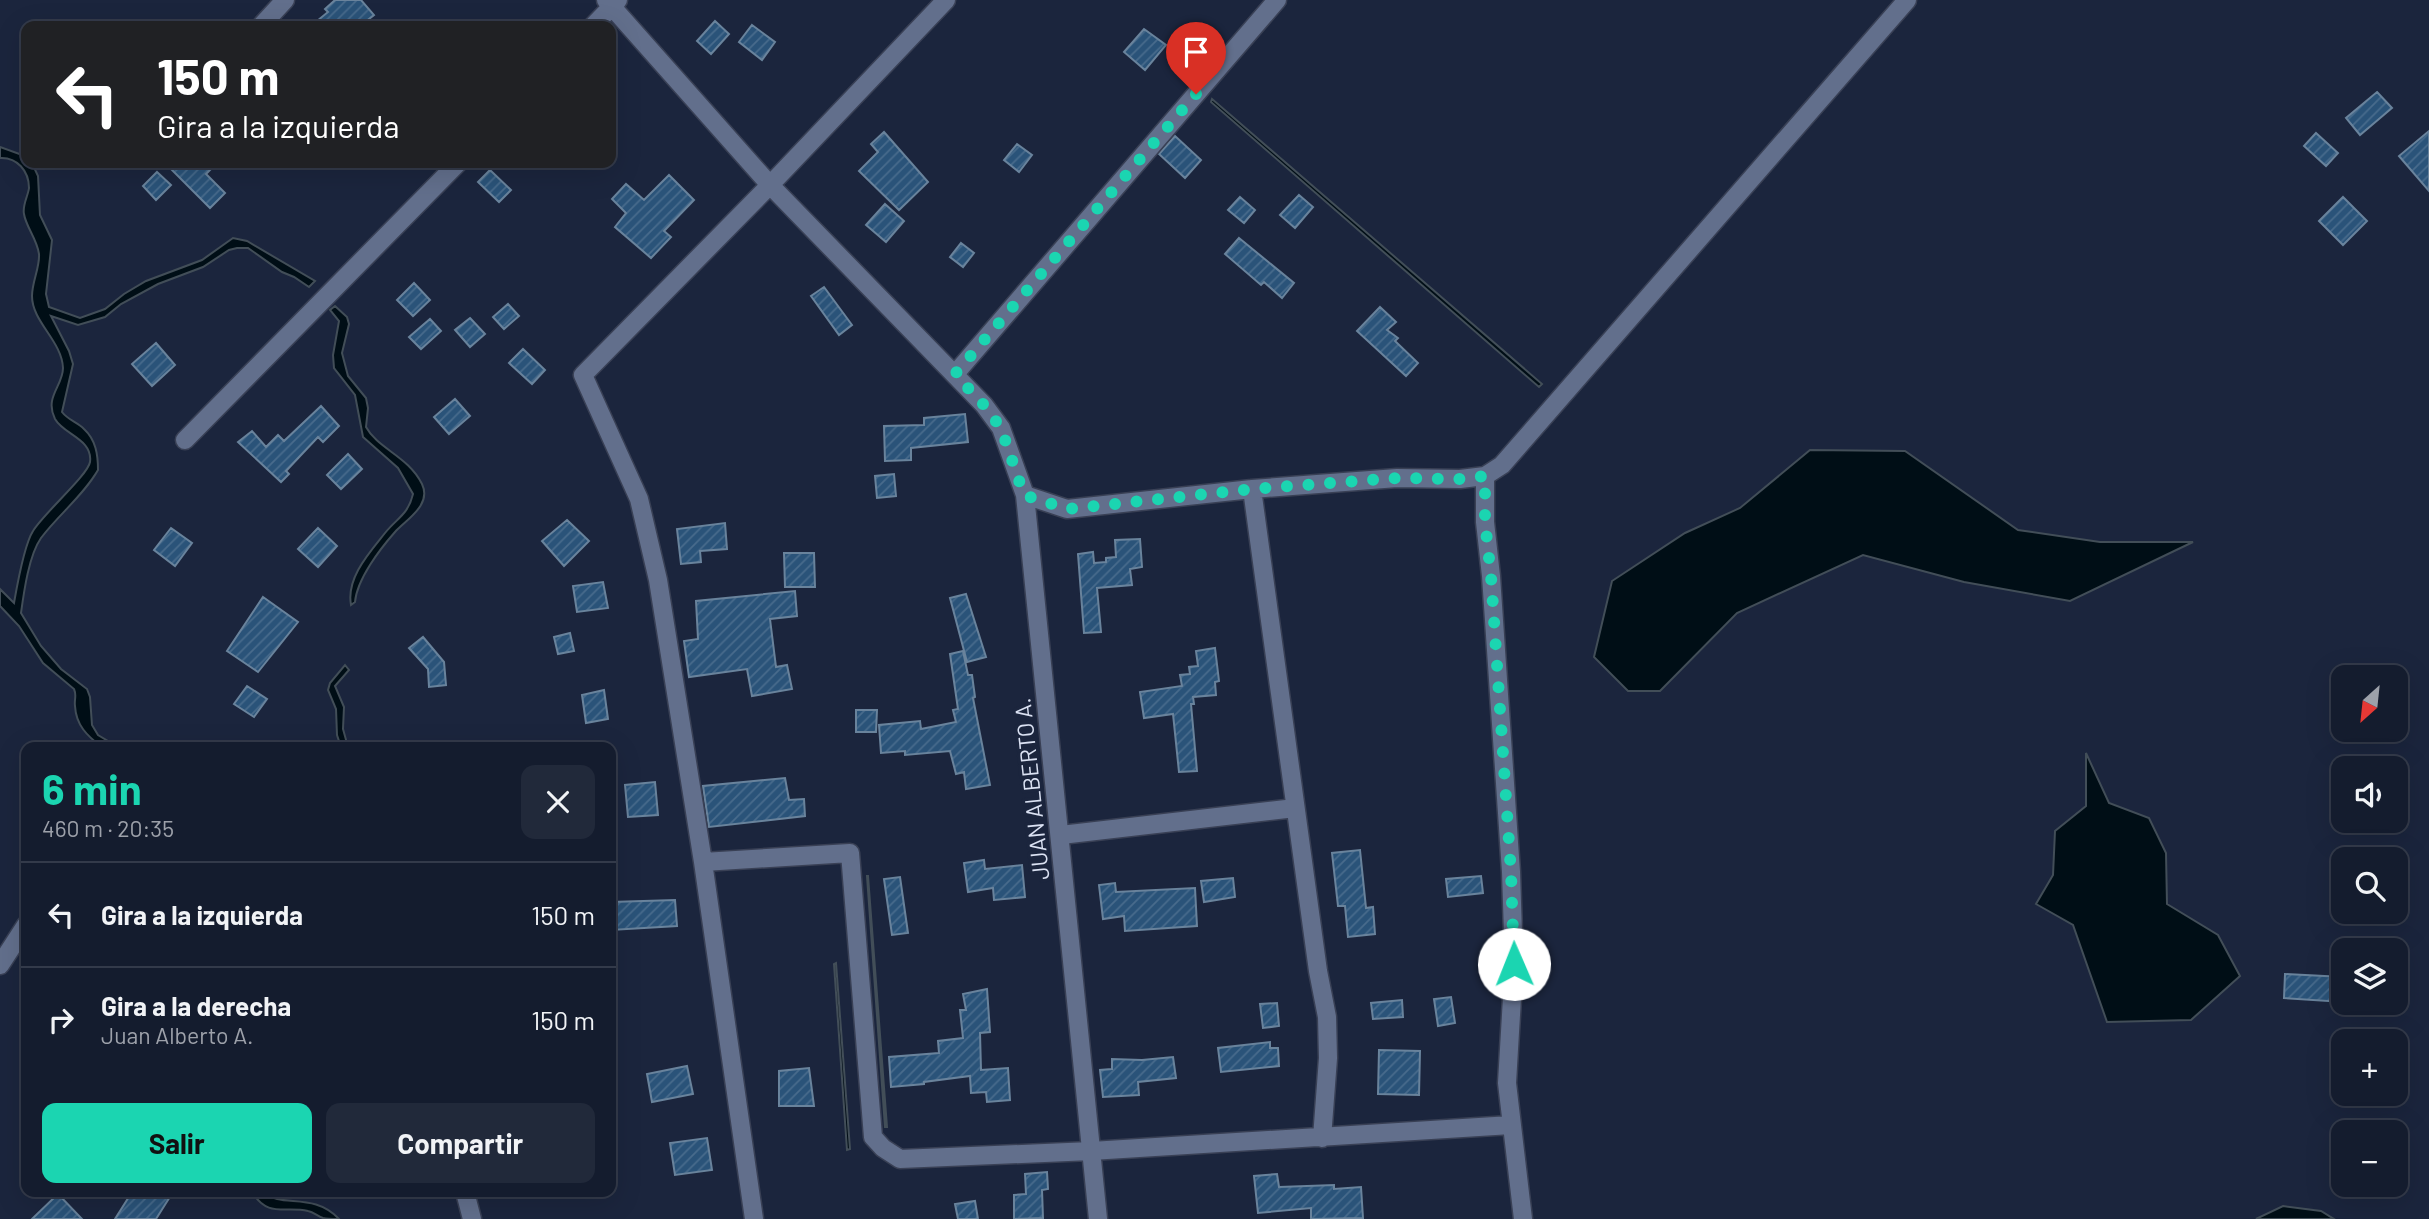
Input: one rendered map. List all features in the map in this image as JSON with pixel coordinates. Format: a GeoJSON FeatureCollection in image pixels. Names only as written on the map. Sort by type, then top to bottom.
{"type":"FeatureCollection","features":[{"type":"Feature","properties":{"kind":"street"},"geometry":{"type":"LineString","coordinates":[[266,21],[285,0]]}},
{"type":"Feature","properties":{"kind":"street"},"geometry":{"type":"LineString","coordinates":[[754,1219],[702,862],[657,580],[639,499],[583,375],[770,186],[946,0]]}},
{"type":"Feature","properties":{"kind":"street"},"geometry":{"type":"LineString","coordinates":[[955,374],[1277,0]]}},
{"type":"Feature","properties":{"kind":"street"},"geometry":{"type":"LineString","coordinates":[[1024,495],[1068,509],[1252,489],[1397,478],[1460,479],[1485,476],[1502,465],[1907,0]]}},
{"type":"Feature","properties":{"kind":"street"},"geometry":{"type":"LineString","coordinates":[[597,21],[612,2]]}},
{"type":"Feature","properties":{"kind":"street","name":"JUAN ALBERTO A."},"geometry":{"type":"LineString","coordinates":[[612,2],[770,186],[955,374],[1001,428],[1024,495],[1061,835],[1098,1219]]}},
{"type":"Feature","properties":{"kind":"street"},"geometry":{"type":"LineString","coordinates":[[185,440],[453,168]]}},
{"type":"Feature","properties":{"kind":"street"},"geometry":{"type":"LineString","coordinates":[[1485,476],[1485,522],[1511,872],[1514,964],[1507,1083],[1523,1219]]}},
{"type":"Feature","properties":{"kind":"street"},"geometry":{"type":"LineString","coordinates":[[1252,489],[1327,1017],[1328,1080],[1322,1138]]}},
{"type":"Feature","properties":{"kind":"street"},"geometry":{"type":"LineString","coordinates":[[1061,835],[1296,808]]}},
{"type":"Feature","properties":{"kind":"street"},"geometry":{"type":"LineString","coordinates":[[702,862],[850,853],[873,1137],[883,1149],[900,1158],[1091,1151],[1511,1125]]}},
{"type":"Feature","properties":{"kind":"street"},"geometry":{"type":"LineString","coordinates":[[0,965],[21,933]]}},
{"type":"Feature","properties":{"kind":"street"},"geometry":{"type":"LineString","coordinates":[[466,1197],[471,1219]]}},
{"type":"Feature","properties":{"kind":"shaded area"},"geometry":{"type":"Polygon","coordinates":[[[1212,99],[1542,384],[1539,387],[1211,102],[1212,99]]]}},
{"type":"Feature","properties":{"kind":"shaded area"},"geometry":{"type":"Polygon","coordinates":[[[0,147],[21,155],[21,166],[12,160],[0,158],[0,147]]]}},
{"type":"Feature","properties":{"kind":"shaded area"},"geometry":{"type":"Polygon","coordinates":[[[22,168],[34,168],[38,176],[40,215],[52,240],[46,294],[49,307],[80,318],[105,309],[146,281],[202,260],[233,238],[247,241],[315,281],[309,287],[248,248],[237,248],[229,250],[203,267],[158,284],[121,304],[105,317],[78,325],[51,316],[73,364],[62,412],[88,433],[97,453],[98,470],[37,545],[28,574],[21,613],[41,646],[61,669],[87,689],[92,725],[98,735],[110,742],[96,742],[87,734],[78,719],[74,689],[43,663],[19,626],[0,606],[0,589],[14,603],[24,555],[33,531],[82,476],[90,462],[87,448],[59,424],[52,411],[53,398],[63,368],[58,349],[33,305],[32,291],[39,254],[24,214],[29,188],[22,168]]]}},
{"type":"Feature","properties":{"kind":"shaded area"},"geometry":{"type":"Polygon","coordinates":[[[335,306],[347,317],[349,324],[342,353],[348,376],[366,398],[366,427],[371,435],[409,466],[422,484],[424,492],[424,499],[417,511],[395,532],[370,565],[360,584],[355,602],[351,605],[352,585],[360,566],[405,512],[413,494],[398,468],[363,437],[355,395],[334,368],[333,355],[339,321],[330,310],[335,306]]]}},
{"type":"Feature","properties":{"kind":"shaded area"},"geometry":{"type":"Polygon","coordinates":[[[1810,450],[1905,451],[2018,530],[2100,542],[2193,542],[2070,601],[1964,582],[1863,555],[1737,613],[1660,691],[1628,691],[1594,657],[1612,581],[1685,533],[1740,508],[1810,450]]]}},
{"type":"Feature","properties":{"kind":"shaded area"},"geometry":{"type":"Polygon","coordinates":[[[345,665],[349,670],[335,686],[344,707],[343,729],[347,742],[339,742],[337,735],[336,709],[328,690],[330,683],[345,665]]]}},
{"type":"Feature","properties":{"kind":"shaded area"},"geometry":{"type":"Polygon","coordinates":[[[2086,753],[2109,803],[2149,818],[2166,853],[2167,904],[2218,935],[2240,976],[2191,1020],[2107,1022],[2073,925],[2036,904],[2053,875],[2055,831],[2086,806],[2086,753]]]}},
{"type":"Feature","properties":{"kind":"shaded area"},"geometry":{"type":"Polygon","coordinates":[[[868,876],[887,1127],[885,1127],[868,876]]]}},
{"type":"Feature","properties":{"kind":"shaded area"},"geometry":{"type":"Polygon","coordinates":[[[836,963],[850,1149],[847,1150],[834,964],[836,963]]]}},
{"type":"Feature","properties":{"kind":"shaded area"},"geometry":{"type":"Polygon","coordinates":[[[256,1197],[271,1197],[319,1205],[339,1219],[323,1218],[308,1211],[270,1208],[256,1197]]]}},
{"type":"Feature","properties":{"kind":"shaded area"},"geometry":{"type":"Polygon","coordinates":[[[2283,1206],[2321,1211],[2334,1219],[2256,1219],[2283,1206]]]}},
{"type":"Feature","properties":{"kind":"building"},"geometry":{"type":"Polygon","coordinates":[[[335,0],[361,0],[374,15],[366,21],[317,21],[328,12],[325,9],[335,0]]]}},
{"type":"Feature","properties":{"kind":"building"},"geometry":{"type":"Polygon","coordinates":[[[715,21],[729,34],[711,54],[697,41],[715,21]]]}},
{"type":"Feature","properties":{"kind":"building"},"geometry":{"type":"Polygon","coordinates":[[[752,25],[775,42],[762,60],[739,42],[752,25]]]}},
{"type":"Feature","properties":{"kind":"building"},"geometry":{"type":"Polygon","coordinates":[[[1144,29],[1166,45],[1145,70],[1124,52],[1144,29]]]}},
{"type":"Feature","properties":{"kind":"building"},"geometry":{"type":"Polygon","coordinates":[[[2377,92],[2392,108],[2360,135],[2346,118],[2377,92]]]}},
{"type":"Feature","properties":{"kind":"building"},"geometry":{"type":"Polygon","coordinates":[[[2429,131],[2429,191],[2399,156],[2429,131]]]}},
{"type":"Feature","properties":{"kind":"building"},"geometry":{"type":"Polygon","coordinates":[[[884,132],[928,182],[899,210],[859,171],[878,152],[871,144],[884,132]]]}},
{"type":"Feature","properties":{"kind":"building"},"geometry":{"type":"Polygon","coordinates":[[[2316,133],[2338,153],[2326,166],[2304,146],[2316,133]]]}},
{"type":"Feature","properties":{"kind":"building"},"geometry":{"type":"Polygon","coordinates":[[[1175,136],[1201,160],[1185,178],[1159,154],[1175,136]]]}},
{"type":"Feature","properties":{"kind":"building"},"geometry":{"type":"Polygon","coordinates":[[[1017,144],[1032,155],[1019,172],[1004,160],[1017,144]]]}},
{"type":"Feature","properties":{"kind":"building"},"geometry":{"type":"Polygon","coordinates":[[[170,168],[212,168],[206,174],[225,193],[210,208],[170,168]]]}},
{"type":"Feature","properties":{"kind":"building"},"geometry":{"type":"Polygon","coordinates":[[[490,170],[511,190],[499,202],[478,182],[490,170]]]}},
{"type":"Feature","properties":{"kind":"building"},"geometry":{"type":"Polygon","coordinates":[[[157,172],[171,185],[156,200],[143,186],[157,172]]]}},
{"type":"Feature","properties":{"kind":"building"},"geometry":{"type":"Polygon","coordinates":[[[669,175],[694,200],[664,231],[671,237],[651,258],[615,227],[626,213],[612,199],[626,184],[644,200],[669,175]]]}},
{"type":"Feature","properties":{"kind":"building"},"geometry":{"type":"Polygon","coordinates":[[[1299,195],[1313,207],[1295,228],[1280,215],[1299,195]]]}},
{"type":"Feature","properties":{"kind":"building"},"geometry":{"type":"Polygon","coordinates":[[[1240,197],[1255,210],[1244,223],[1228,210],[1240,197]]]}},
{"type":"Feature","properties":{"kind":"building"},"geometry":{"type":"Polygon","coordinates":[[[2343,197],[2367,221],[2343,245],[2319,221],[2343,197]]]}},
{"type":"Feature","properties":{"kind":"building"},"geometry":{"type":"Polygon","coordinates":[[[885,204],[904,221],[886,242],[866,225],[885,204]]]}},
{"type":"Feature","properties":{"kind":"building"},"geometry":{"type":"Polygon","coordinates":[[[1239,238],[1294,283],[1282,298],[1264,282],[1261,285],[1225,254],[1239,238]]]}},
{"type":"Feature","properties":{"kind":"building"},"geometry":{"type":"Polygon","coordinates":[[[961,243],[974,253],[963,267],[950,257],[961,243]]]}},
{"type":"Feature","properties":{"kind":"building"},"geometry":{"type":"Polygon","coordinates":[[[414,283],[430,300],[413,316],[397,300],[414,283]]]}},
{"type":"Feature","properties":{"kind":"building"},"geometry":{"type":"Polygon","coordinates":[[[824,287],[852,325],[839,335],[811,296],[824,287]]]}},
{"type":"Feature","properties":{"kind":"building"},"geometry":{"type":"Polygon","coordinates":[[[508,304],[519,316],[504,329],[493,317],[508,304]]]}},
{"type":"Feature","properties":{"kind":"building"},"geometry":{"type":"Polygon","coordinates":[[[1380,307],[1396,322],[1387,330],[1398,338],[1395,341],[1418,363],[1406,376],[1357,331],[1380,307]]]}},
{"type":"Feature","properties":{"kind":"building"},"geometry":{"type":"Polygon","coordinates":[[[470,318],[485,334],[470,347],[455,330],[470,318]]]}},
{"type":"Feature","properties":{"kind":"building"},"geometry":{"type":"Polygon","coordinates":[[[430,319],[441,331],[421,349],[409,337],[430,319]]]}},
{"type":"Feature","properties":{"kind":"building"},"geometry":{"type":"Polygon","coordinates":[[[156,343],[175,365],[152,386],[132,364],[156,343]]]}},
{"type":"Feature","properties":{"kind":"building"},"geometry":{"type":"Polygon","coordinates":[[[523,349],[545,370],[532,384],[509,363],[523,349]]]}},
{"type":"Feature","properties":{"kind":"building"},"geometry":{"type":"Polygon","coordinates":[[[455,399],[470,416],[449,434],[434,417],[455,399]]]}},
{"type":"Feature","properties":{"kind":"building"},"geometry":{"type":"Polygon","coordinates":[[[321,406],[339,426],[323,442],[318,437],[286,471],[289,474],[281,482],[238,442],[252,431],[266,447],[278,435],[284,441],[321,406]]]}},
{"type":"Feature","properties":{"kind":"building"},"geometry":{"type":"Polygon","coordinates":[[[965,414],[968,442],[911,448],[911,460],[885,461],[884,426],[924,425],[924,418],[965,414]]]}},
{"type":"Feature","properties":{"kind":"building"},"geometry":{"type":"Polygon","coordinates":[[[348,454],[362,469],[341,489],[327,475],[348,454]]]}},
{"type":"Feature","properties":{"kind":"building"},"geometry":{"type":"Polygon","coordinates":[[[894,474],[896,496],[877,498],[875,476],[894,474]]]}},
{"type":"Feature","properties":{"kind":"building"},"geometry":{"type":"Polygon","coordinates":[[[567,520],[589,541],[564,566],[542,541],[567,520]]]}},
{"type":"Feature","properties":{"kind":"building"},"geometry":{"type":"Polygon","coordinates":[[[725,523],[727,549],[700,551],[701,562],[681,564],[677,529],[725,523]]]}},
{"type":"Feature","properties":{"kind":"building"},"geometry":{"type":"Polygon","coordinates":[[[171,528],[192,543],[175,566],[154,550],[171,528]]]}},
{"type":"Feature","properties":{"kind":"building"},"geometry":{"type":"Polygon","coordinates":[[[318,528],[337,546],[318,567],[298,549],[318,528]]]}},
{"type":"Feature","properties":{"kind":"building"},"geometry":{"type":"Polygon","coordinates":[[[1140,539],[1142,567],[1130,569],[1132,585],[1097,588],[1101,632],[1084,633],[1078,554],[1093,552],[1094,563],[1106,562],[1106,558],[1116,557],[1115,540],[1140,539]]]}},
{"type":"Feature","properties":{"kind":"building"},"geometry":{"type":"Polygon","coordinates":[[[784,553],[814,553],[815,587],[785,587],[784,553]]]}},
{"type":"Feature","properties":{"kind":"building"},"geometry":{"type":"Polygon","coordinates":[[[603,582],[608,608],[577,612],[573,586],[603,582]]]}},
{"type":"Feature","properties":{"kind":"building"},"geometry":{"type":"Polygon","coordinates":[[[795,591],[797,616],[770,619],[776,667],[787,665],[792,689],[752,696],[747,669],[689,677],[684,641],[698,639],[696,601],[795,591]]]}},
{"type":"Feature","properties":{"kind":"building"},"geometry":{"type":"Polygon","coordinates":[[[966,594],[986,657],[967,662],[950,598],[966,594]]]}},
{"type":"Feature","properties":{"kind":"building"},"geometry":{"type":"Polygon","coordinates":[[[263,597],[298,622],[258,672],[227,651],[263,597]]]}},
{"type":"Feature","properties":{"kind":"building"},"geometry":{"type":"Polygon","coordinates":[[[570,633],[574,651],[558,654],[554,637],[570,633]]]}},
{"type":"Feature","properties":{"kind":"building"},"geometry":{"type":"Polygon","coordinates":[[[423,637],[444,662],[446,685],[429,687],[428,669],[409,648],[423,637]]]}},
{"type":"Feature","properties":{"kind":"building"},"geometry":{"type":"Polygon","coordinates":[[[1215,648],[1219,681],[1215,682],[1216,695],[1193,697],[1194,704],[1191,704],[1197,771],[1179,772],[1173,714],[1144,718],[1140,692],[1182,686],[1180,675],[1190,674],[1189,667],[1198,666],[1196,651],[1215,648]]]}},
{"type":"Feature","properties":{"kind":"building"},"geometry":{"type":"Polygon","coordinates":[[[963,651],[968,675],[972,675],[973,698],[990,785],[966,789],[964,772],[956,774],[950,751],[905,755],[905,751],[881,753],[879,725],[920,721],[921,729],[956,722],[953,710],[958,709],[950,654],[963,651]]]}},
{"type":"Feature","properties":{"kind":"building"},"geometry":{"type":"Polygon","coordinates":[[[247,686],[267,699],[254,717],[234,704],[247,686]]]}},
{"type":"Feature","properties":{"kind":"building"},"geometry":{"type":"Polygon","coordinates":[[[604,690],[608,719],[586,723],[582,695],[604,690]]]}},
{"type":"Feature","properties":{"kind":"building"},"geometry":{"type":"Polygon","coordinates":[[[856,710],[877,710],[876,732],[856,732],[856,710]]]}},
{"type":"Feature","properties":{"kind":"building"},"geometry":{"type":"Polygon","coordinates":[[[785,778],[789,800],[804,799],[805,816],[709,827],[703,786],[785,778]]]}},
{"type":"Feature","properties":{"kind":"building"},"geometry":{"type":"Polygon","coordinates":[[[655,782],[658,815],[628,817],[625,785],[655,782]]]}},
{"type":"Feature","properties":{"kind":"building"},"geometry":{"type":"Polygon","coordinates":[[[1360,850],[1366,908],[1373,907],[1375,934],[1348,937],[1345,906],[1338,906],[1332,853],[1360,850]]]}},
{"type":"Feature","properties":{"kind":"building"},"geometry":{"type":"Polygon","coordinates":[[[984,860],[985,869],[1022,865],[1025,897],[994,900],[993,888],[968,892],[964,863],[984,860]]]}},
{"type":"Feature","properties":{"kind":"building"},"geometry":{"type":"Polygon","coordinates":[[[1481,876],[1483,893],[1448,897],[1446,879],[1481,876]]]}},
{"type":"Feature","properties":{"kind":"building"},"geometry":{"type":"Polygon","coordinates":[[[900,877],[908,933],[892,935],[884,879],[900,877]]]}},
{"type":"Feature","properties":{"kind":"building"},"geometry":{"type":"Polygon","coordinates":[[[1233,878],[1235,897],[1204,902],[1201,881],[1233,878]]]}},
{"type":"Feature","properties":{"kind":"building"},"geometry":{"type":"Polygon","coordinates":[[[1115,883],[1116,892],[1195,888],[1197,926],[1125,931],[1124,916],[1103,919],[1099,885],[1115,883]]]}},
{"type":"Feature","properties":{"kind":"building"},"geometry":{"type":"Polygon","coordinates":[[[675,900],[677,926],[616,930],[616,902],[675,900]]]}},
{"type":"Feature","properties":{"kind":"building"},"geometry":{"type":"Polygon","coordinates":[[[2285,974],[2331,976],[2331,1001],[2284,998],[2285,974]]]}},
{"type":"Feature","properties":{"kind":"building"},"geometry":{"type":"Polygon","coordinates":[[[987,989],[990,1032],[980,1033],[981,1070],[1008,1068],[1010,1100],[987,1102],[986,1092],[971,1093],[970,1076],[891,1087],[889,1057],[939,1053],[938,1041],[963,1038],[960,1010],[966,1010],[963,994],[987,989]]]}},
{"type":"Feature","properties":{"kind":"building"},"geometry":{"type":"Polygon","coordinates":[[[1451,997],[1455,1023],[1438,1026],[1434,999],[1451,997]]]}},
{"type":"Feature","properties":{"kind":"building"},"geometry":{"type":"Polygon","coordinates":[[[1402,1000],[1403,1017],[1373,1019],[1371,1003],[1402,1000]]]}},
{"type":"Feature","properties":{"kind":"building"},"geometry":{"type":"Polygon","coordinates":[[[1277,1003],[1279,1026],[1263,1028],[1260,1004],[1277,1003]]]}},
{"type":"Feature","properties":{"kind":"building"},"geometry":{"type":"Polygon","coordinates":[[[1270,1042],[1270,1048],[1278,1048],[1279,1066],[1221,1072],[1218,1048],[1270,1042]]]}},
{"type":"Feature","properties":{"kind":"building"},"geometry":{"type":"Polygon","coordinates":[[[1379,1050],[1420,1051],[1419,1095],[1378,1094],[1379,1050]]]}},
{"type":"Feature","properties":{"kind":"building"},"geometry":{"type":"Polygon","coordinates":[[[1173,1057],[1176,1078],[1138,1082],[1139,1095],[1103,1097],[1100,1070],[1112,1069],[1112,1059],[1173,1057]]]}},
{"type":"Feature","properties":{"kind":"building"},"geometry":{"type":"Polygon","coordinates":[[[687,1066],[693,1094],[652,1102],[647,1074],[687,1066]]]}},
{"type":"Feature","properties":{"kind":"building"},"geometry":{"type":"Polygon","coordinates":[[[809,1068],[814,1106],[779,1106],[779,1071],[809,1068]]]}},
{"type":"Feature","properties":{"kind":"building"},"geometry":{"type":"Polygon","coordinates":[[[707,1138],[712,1170],[675,1175],[670,1143],[707,1138]]]}},
{"type":"Feature","properties":{"kind":"building"},"geometry":{"type":"Polygon","coordinates":[[[1047,1172],[1048,1189],[1042,1190],[1043,1218],[1014,1219],[1014,1195],[1026,1194],[1025,1174],[1047,1172]]]}},
{"type":"Feature","properties":{"kind":"building"},"geometry":{"type":"Polygon","coordinates":[[[1277,1174],[1279,1187],[1361,1187],[1363,1218],[1311,1219],[1311,1208],[1258,1213],[1254,1176],[1277,1174]]]}},
{"type":"Feature","properties":{"kind":"building"},"geometry":{"type":"Polygon","coordinates":[[[55,1197],[61,1197],[82,1219],[32,1219],[55,1197]]]}},
{"type":"Feature","properties":{"kind":"building"},"geometry":{"type":"Polygon","coordinates":[[[129,1197],[170,1197],[156,1219],[115,1219],[129,1197]]]}},
{"type":"Feature","properties":{"kind":"building"},"geometry":{"type":"Polygon","coordinates":[[[975,1201],[978,1219],[958,1219],[955,1204],[975,1201]]]}},
{"type":"Feature","properties":{"kind":"route"},"geometry":{"type":"LineString","coordinates":[[1196,94],[955,374],[1001,428],[1024,495],[1068,509],[1252,489],[1397,478],[1460,479],[1485,476],[1485,522],[1511,872],[1514,964]]}}]}
